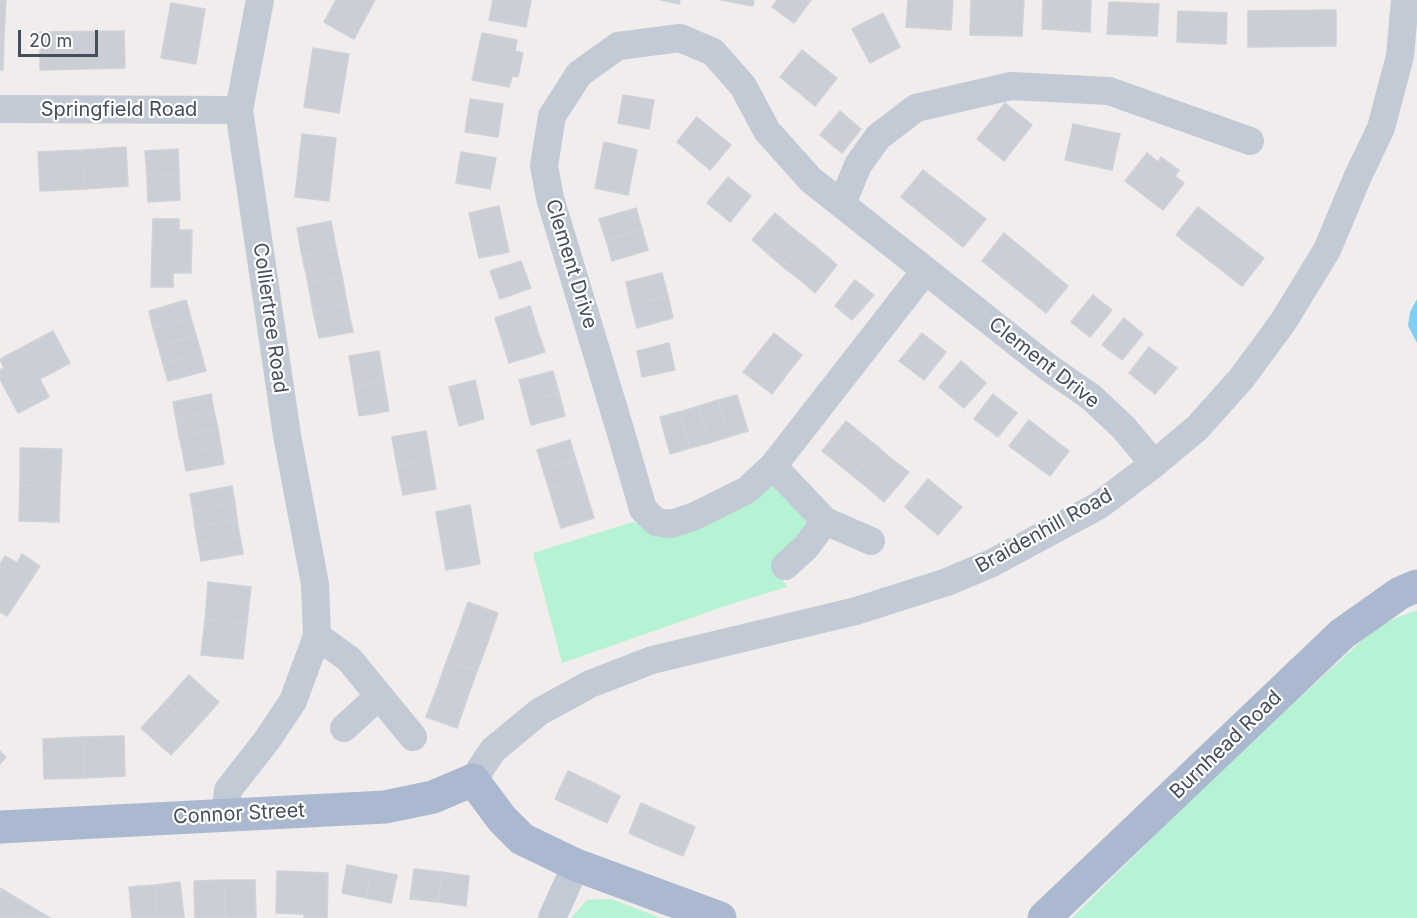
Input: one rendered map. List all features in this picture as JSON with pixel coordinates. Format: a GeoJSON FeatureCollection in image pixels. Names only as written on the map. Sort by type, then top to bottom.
{"type":"FeatureCollection","features":[{"type":"Feature","properties":{"kind":"main road","name":"Burnhead Road"},"geometry":{"type":"LineString","coordinates":[[1044,918],[1342,634],[1400,593],[1417,586]]}},
{"type":"Feature","properties":{"kind":"main road","name":"Connor Street"},"geometry":{"type":"LineString","coordinates":[[0,827],[385,807],[433,796],[473,780]]}},
{"type":"Feature","properties":{"kind":"main road"},"geometry":{"type":"LineString","coordinates":[[473,780],[502,819],[522,839],[576,866],[720,918]]}},
{"type":"Feature","properties":{"kind":"street","name":"Colliertree Road"},"geometry":{"type":"LineString","coordinates":[[225,815],[228,790],[267,740],[292,701],[317,636],[315,584],[287,435],[239,110],[260,0]]}},
{"type":"Feature","properties":{"kind":"street","name":"Braidenhill Road"},"geometry":{"type":"LineString","coordinates":[[473,780],[493,750],[539,712],[590,684],[651,660],[856,611],[946,582],[992,563],[1098,506],[1154,464],[1197,428],[1240,379],[1283,322],[1327,250],[1381,128],[1400,56],[1405,0]]}},
{"type":"Feature","properties":{"kind":"street","name":"Clement Drive"},"geometry":{"type":"LineString","coordinates":[[925,271],[773,466],[747,490],[695,516],[671,524],[656,522],[643,509],[550,198],[544,166],[552,116],[579,74],[618,46],[680,38],[713,52],[743,86],[767,130],[812,180],[1049,368],[1091,397],[1123,427],[1154,464]]}},
{"type":"Feature","properties":{"kind":"street"},"geometry":{"type":"LineString","coordinates":[[842,204],[858,165],[878,137],[916,108],[1011,86],[1109,91],[1250,141]]}},
{"type":"Feature","properties":{"kind":"street","name":"Springfield Road"},"geometry":{"type":"LineString","coordinates":[[0,109],[239,110]]}},
{"type":"Feature","properties":{"kind":"street"},"geometry":{"type":"LineString","coordinates":[[773,466],[825,521],[871,541]]}},
{"type":"Feature","properties":{"kind":"street"},"geometry":{"type":"LineString","coordinates":[[785,566],[806,547],[825,521]]}},
{"type":"Feature","properties":{"kind":"street"},"geometry":{"type":"LineString","coordinates":[[317,636],[349,659],[414,737]]}},
{"type":"Feature","properties":{"kind":"street"},"geometry":{"type":"LineString","coordinates":[[344,728],[379,696]]}},
{"type":"Feature","properties":{"kind":"street"},"geometry":{"type":"LineString","coordinates":[[552,918],[576,866]]}},
{"type":"Feature","properties":{"kind":"green space"},"geometry":{"type":"Polygon","coordinates":[[[772,476],[819,524],[773,564],[787,587],[731,604],[562,663],[533,553],[633,522],[653,528],[772,476]]]}},
{"type":"Feature","properties":{"kind":"green space"},"geometry":{"type":"Polygon","coordinates":[[[1417,610],[1417,918],[1072,918],[1216,774],[1379,625],[1417,610]]]}},
{"type":"Feature","properties":{"kind":"green space"},"geometry":{"type":"Polygon","coordinates":[[[611,899],[661,918],[571,918],[587,900],[611,899]]]}},
{"type":"Feature","properties":{"kind":"water"},"geometry":{"type":"Polygon","coordinates":[[[1417,299],[1417,343],[1408,326],[1410,312],[1417,299]]]}},
{"type":"Feature","properties":{"kind":"building"},"geometry":{"type":"Polygon","coordinates":[[[0,0],[6,0],[4,34],[0,34],[0,0]]]}},
{"type":"Feature","properties":{"kind":"building"},"geometry":{"type":"Polygon","coordinates":[[[336,0],[375,0],[354,39],[324,22],[336,0]]]}},
{"type":"Feature","properties":{"kind":"building"},"geometry":{"type":"Polygon","coordinates":[[[493,0],[531,0],[526,27],[489,20],[493,0]]]}},
{"type":"Feature","properties":{"kind":"building"},"geometry":{"type":"Polygon","coordinates":[[[661,0],[680,0],[679,4],[661,0]]]}},
{"type":"Feature","properties":{"kind":"building"},"geometry":{"type":"Polygon","coordinates":[[[721,0],[754,0],[753,6],[721,0]]]}},
{"type":"Feature","properties":{"kind":"building"},"geometry":{"type":"Polygon","coordinates":[[[777,0],[811,0],[794,23],[772,7],[777,0]]]}},
{"type":"Feature","properties":{"kind":"building"},"geometry":{"type":"Polygon","coordinates":[[[908,0],[953,0],[951,30],[906,27],[908,0]]]}},
{"type":"Feature","properties":{"kind":"building"},"geometry":{"type":"Polygon","coordinates":[[[971,0],[1024,0],[1022,36],[970,35],[971,0]]]}},
{"type":"Feature","properties":{"kind":"building"},"geometry":{"type":"Polygon","coordinates":[[[1043,0],[1091,0],[1090,32],[1042,29],[1043,0]]]}},
{"type":"Feature","properties":{"kind":"building"},"geometry":{"type":"Polygon","coordinates":[[[1109,2],[1159,4],[1157,36],[1107,34],[1109,2]]]}},
{"type":"Feature","properties":{"kind":"building"},"geometry":{"type":"Polygon","coordinates":[[[171,3],[205,9],[196,64],[161,58],[171,3]]]}},
{"type":"Feature","properties":{"kind":"building"},"geometry":{"type":"Polygon","coordinates":[[[1336,10],[1336,46],[1248,47],[1248,11],[1336,10]]]}},
{"type":"Feature","properties":{"kind":"building"},"geometry":{"type":"Polygon","coordinates":[[[1178,11],[1227,13],[1226,44],[1177,42],[1178,11]]]}},
{"type":"Feature","properties":{"kind":"building"},"geometry":{"type":"Polygon","coordinates":[[[883,13],[900,47],[870,63],[852,29],[883,13]]]}},
{"type":"Feature","properties":{"kind":"building"},"geometry":{"type":"Polygon","coordinates":[[[124,31],[125,68],[40,70],[40,32],[124,31]]]}},
{"type":"Feature","properties":{"kind":"building"},"geometry":{"type":"Polygon","coordinates":[[[482,33],[517,40],[515,51],[523,53],[518,77],[512,76],[509,87],[472,80],[482,33]]]}},
{"type":"Feature","properties":{"kind":"building"},"geometry":{"type":"Polygon","coordinates":[[[0,34],[4,34],[3,70],[0,70],[0,34]]]}},
{"type":"Feature","properties":{"kind":"building"},"geometry":{"type":"Polygon","coordinates":[[[313,48],[349,54],[339,113],[304,107],[313,48]]]}},
{"type":"Feature","properties":{"kind":"building"},"geometry":{"type":"Polygon","coordinates":[[[802,50],[837,78],[815,106],[780,77],[802,50]]]}},
{"type":"Feature","properties":{"kind":"building"},"geometry":{"type":"Polygon","coordinates":[[[623,95],[654,100],[649,129],[618,123],[623,95]]]}},
{"type":"Feature","properties":{"kind":"building"},"geometry":{"type":"Polygon","coordinates":[[[470,99],[503,104],[498,137],[465,132],[470,99]]]}},
{"type":"Feature","properties":{"kind":"building"},"geometry":{"type":"Polygon","coordinates":[[[1005,103],[1032,125],[1004,161],[977,139],[1005,103]]]}},
{"type":"Feature","properties":{"kind":"building"},"geometry":{"type":"Polygon","coordinates":[[[840,111],[861,129],[842,153],[820,135],[840,111]]]}},
{"type":"Feature","properties":{"kind":"building"},"geometry":{"type":"Polygon","coordinates":[[[697,117],[731,145],[710,170],[677,142],[697,117]]]}},
{"type":"Feature","properties":{"kind":"building"},"geometry":{"type":"Polygon","coordinates":[[[1073,124],[1120,134],[1112,170],[1065,160],[1073,124]]]}},
{"type":"Feature","properties":{"kind":"building"},"geometry":{"type":"Polygon","coordinates":[[[302,134],[336,138],[329,201],[295,197],[302,134]]]}},
{"type":"Feature","properties":{"kind":"building"},"geometry":{"type":"Polygon","coordinates":[[[604,142],[637,150],[628,195],[595,188],[604,142]]]}},
{"type":"Feature","properties":{"kind":"building"},"geometry":{"type":"Polygon","coordinates":[[[126,147],[128,186],[84,189],[82,150],[126,147]]]}},
{"type":"Feature","properties":{"kind":"building"},"geometry":{"type":"Polygon","coordinates":[[[178,149],[179,175],[147,176],[145,151],[178,149]]]}},
{"type":"Feature","properties":{"kind":"building"},"geometry":{"type":"Polygon","coordinates":[[[82,150],[84,189],[40,191],[38,152],[82,150]]]}},
{"type":"Feature","properties":{"kind":"building"},"geometry":{"type":"Polygon","coordinates":[[[461,152],[496,158],[490,189],[456,183],[461,152]]]}},
{"type":"Feature","properties":{"kind":"building"},"geometry":{"type":"Polygon","coordinates":[[[1147,153],[1158,162],[1161,157],[1179,170],[1175,176],[1184,183],[1163,210],[1125,181],[1147,153]]]}},
{"type":"Feature","properties":{"kind":"building"},"geometry":{"type":"Polygon","coordinates":[[[923,170],[986,219],[963,247],[901,197],[923,170]]]}},
{"type":"Feature","properties":{"kind":"building"},"geometry":{"type":"Polygon","coordinates":[[[179,175],[180,200],[148,202],[147,176],[179,175]]]}},
{"type":"Feature","properties":{"kind":"building"},"geometry":{"type":"Polygon","coordinates":[[[728,177],[751,196],[730,222],[707,203],[728,177]]]}},
{"type":"Feature","properties":{"kind":"building"},"geometry":{"type":"Polygon","coordinates":[[[499,206],[509,252],[479,258],[469,213],[499,206]]]}},
{"type":"Feature","properties":{"kind":"building"},"geometry":{"type":"Polygon","coordinates":[[[1198,207],[1264,258],[1242,286],[1176,235],[1198,207]]]}},
{"type":"Feature","properties":{"kind":"building"},"geometry":{"type":"Polygon","coordinates":[[[636,208],[642,229],[606,240],[599,219],[636,208]]]}},
{"type":"Feature","properties":{"kind":"building"},"geometry":{"type":"Polygon","coordinates":[[[775,213],[790,226],[767,253],[752,240],[775,213]]]}},
{"type":"Feature","properties":{"kind":"building"},"geometry":{"type":"Polygon","coordinates":[[[153,219],[179,219],[179,230],[192,230],[191,273],[173,273],[173,287],[151,287],[153,219]]]}},
{"type":"Feature","properties":{"kind":"building"},"geometry":{"type":"Polygon","coordinates":[[[331,221],[336,248],[302,256],[297,228],[331,221]]]}},
{"type":"Feature","properties":{"kind":"building"},"geometry":{"type":"Polygon","coordinates":[[[790,226],[806,239],[783,267],[767,253],[790,226]]]}},
{"type":"Feature","properties":{"kind":"building"},"geometry":{"type":"Polygon","coordinates":[[[642,229],[648,250],[612,261],[606,240],[642,229]]]}},
{"type":"Feature","properties":{"kind":"building"},"geometry":{"type":"Polygon","coordinates":[[[1004,233],[1068,286],[1046,313],[982,261],[1004,233]]]}},
{"type":"Feature","properties":{"kind":"building"},"geometry":{"type":"Polygon","coordinates":[[[806,239],[822,252],[799,279],[783,267],[806,239]]]}},
{"type":"Feature","properties":{"kind":"building"},"geometry":{"type":"Polygon","coordinates":[[[336,248],[342,276],[308,283],[302,256],[336,248]]]}},
{"type":"Feature","properties":{"kind":"building"},"geometry":{"type":"Polygon","coordinates":[[[822,252],[837,265],[815,293],[799,279],[822,252]]]}},
{"type":"Feature","properties":{"kind":"building"},"geometry":{"type":"Polygon","coordinates":[[[521,261],[531,288],[500,299],[490,271],[521,261]]]}},
{"type":"Feature","properties":{"kind":"building"},"geometry":{"type":"Polygon","coordinates":[[[662,273],[668,296],[631,305],[626,282],[662,273]]]}},
{"type":"Feature","properties":{"kind":"building"},"geometry":{"type":"Polygon","coordinates":[[[342,276],[347,304],[313,311],[308,283],[342,276]]]}},
{"type":"Feature","properties":{"kind":"building"},"geometry":{"type":"Polygon","coordinates":[[[855,280],[874,295],[852,320],[835,306],[855,280]]]}},
{"type":"Feature","properties":{"kind":"building"},"geometry":{"type":"Polygon","coordinates":[[[1093,295],[1112,310],[1090,337],[1071,322],[1093,295]]]}},
{"type":"Feature","properties":{"kind":"building"},"geometry":{"type":"Polygon","coordinates":[[[668,296],[673,318],[637,328],[631,305],[668,296]]]}},
{"type":"Feature","properties":{"kind":"building"},"geometry":{"type":"Polygon","coordinates":[[[186,300],[191,318],[153,328],[149,311],[186,300]]]}},
{"type":"Feature","properties":{"kind":"building"},"geometry":{"type":"Polygon","coordinates":[[[347,304],[353,332],[319,338],[313,311],[347,304]]]}},
{"type":"Feature","properties":{"kind":"building"},"geometry":{"type":"Polygon","coordinates":[[[530,306],[537,329],[502,340],[495,318],[530,306]]]}},
{"type":"Feature","properties":{"kind":"building"},"geometry":{"type":"Polygon","coordinates":[[[191,318],[196,335],[158,346],[153,328],[191,318]]]}},
{"type":"Feature","properties":{"kind":"building"},"geometry":{"type":"Polygon","coordinates":[[[1124,318],[1143,334],[1122,360],[1102,345],[1124,318]]]}},
{"type":"Feature","properties":{"kind":"building"},"geometry":{"type":"Polygon","coordinates":[[[537,329],[545,352],[509,363],[502,340],[537,329]]]}},
{"type":"Feature","properties":{"kind":"building"},"geometry":{"type":"Polygon","coordinates":[[[53,331],[70,363],[40,379],[49,397],[18,413],[0,379],[0,370],[4,368],[0,359],[53,331]]]}},
{"type":"Feature","properties":{"kind":"building"},"geometry":{"type":"Polygon","coordinates":[[[774,333],[802,355],[787,374],[759,352],[774,333]]]}},
{"type":"Feature","properties":{"kind":"building"},"geometry":{"type":"Polygon","coordinates":[[[922,333],[946,352],[924,380],[899,361],[922,333]]]}},
{"type":"Feature","properties":{"kind":"building"},"geometry":{"type":"Polygon","coordinates":[[[196,335],[201,353],[163,364],[158,346],[196,335]]]}},
{"type":"Feature","properties":{"kind":"building"},"geometry":{"type":"Polygon","coordinates":[[[669,343],[675,370],[642,377],[637,351],[669,343]]]}},
{"type":"Feature","properties":{"kind":"building"},"geometry":{"type":"Polygon","coordinates":[[[1149,347],[1177,368],[1155,394],[1129,373],[1149,347]]]}},
{"type":"Feature","properties":{"kind":"building"},"geometry":{"type":"Polygon","coordinates":[[[379,351],[384,381],[354,386],[349,356],[379,351]]]}},
{"type":"Feature","properties":{"kind":"building"},"geometry":{"type":"Polygon","coordinates":[[[759,352],[787,374],[772,394],[743,372],[759,352]]]}},
{"type":"Feature","properties":{"kind":"building"},"geometry":{"type":"Polygon","coordinates":[[[201,353],[206,371],[168,381],[163,364],[201,353]]]}},
{"type":"Feature","properties":{"kind":"building"},"geometry":{"type":"Polygon","coordinates":[[[961,361],[986,383],[964,408],[939,387],[961,361]]]}},
{"type":"Feature","properties":{"kind":"building"},"geometry":{"type":"Polygon","coordinates":[[[553,371],[559,393],[525,402],[519,380],[553,371]]]}},
{"type":"Feature","properties":{"kind":"building"},"geometry":{"type":"Polygon","coordinates":[[[475,380],[484,419],[459,426],[449,387],[475,380]]]}},
{"type":"Feature","properties":{"kind":"building"},"geometry":{"type":"Polygon","coordinates":[[[384,381],[389,411],[359,416],[354,386],[384,381]]]}},
{"type":"Feature","properties":{"kind":"building"},"geometry":{"type":"Polygon","coordinates":[[[559,393],[565,416],[531,425],[525,402],[559,393]]]}},
{"type":"Feature","properties":{"kind":"building"},"geometry":{"type":"Polygon","coordinates":[[[211,394],[214,411],[176,419],[173,402],[211,394]]]}},
{"type":"Feature","properties":{"kind":"building"},"geometry":{"type":"Polygon","coordinates":[[[993,394],[1017,413],[998,437],[974,419],[993,394]]]}},
{"type":"Feature","properties":{"kind":"building"},"geometry":{"type":"Polygon","coordinates":[[[737,395],[748,431],[728,437],[718,400],[737,395]]]}},
{"type":"Feature","properties":{"kind":"building"},"geometry":{"type":"Polygon","coordinates":[[[718,400],[728,437],[709,443],[699,406],[718,400]]]}},
{"type":"Feature","properties":{"kind":"building"},"geometry":{"type":"Polygon","coordinates":[[[699,406],[709,443],[690,448],[679,412],[699,406]]]}},
{"type":"Feature","properties":{"kind":"building"},"geometry":{"type":"Polygon","coordinates":[[[214,411],[218,429],[179,436],[176,419],[214,411]]]}},
{"type":"Feature","properties":{"kind":"building"},"geometry":{"type":"Polygon","coordinates":[[[679,412],[690,448],[670,454],[660,417],[679,412]]]}},
{"type":"Feature","properties":{"kind":"building"},"geometry":{"type":"Polygon","coordinates":[[[1029,420],[1069,451],[1050,476],[1009,446],[1029,420]]]}},
{"type":"Feature","properties":{"kind":"building"},"geometry":{"type":"Polygon","coordinates":[[[846,421],[862,434],[837,463],[822,451],[846,421]]]}},
{"type":"Feature","properties":{"kind":"building"},"geometry":{"type":"Polygon","coordinates":[[[218,429],[221,446],[183,454],[179,436],[218,429]]]}},
{"type":"Feature","properties":{"kind":"building"},"geometry":{"type":"Polygon","coordinates":[[[426,431],[431,460],[397,466],[392,437],[426,431]]]}},
{"type":"Feature","properties":{"kind":"building"},"geometry":{"type":"Polygon","coordinates":[[[862,434],[878,447],[853,476],[837,463],[862,434]]]}},
{"type":"Feature","properties":{"kind":"building"},"geometry":{"type":"Polygon","coordinates":[[[570,440],[576,460],[543,470],[537,450],[570,440]]]}},
{"type":"Feature","properties":{"kind":"building"},"geometry":{"type":"Polygon","coordinates":[[[221,446],[224,464],[186,471],[183,454],[221,446]]]}},
{"type":"Feature","properties":{"kind":"building"},"geometry":{"type":"Polygon","coordinates":[[[878,447],[893,460],[869,489],[853,476],[878,447]]]}},
{"type":"Feature","properties":{"kind":"building"},"geometry":{"type":"Polygon","coordinates":[[[20,448],[62,449],[60,486],[20,485],[20,448]]]}},
{"type":"Feature","properties":{"kind":"building"},"geometry":{"type":"Polygon","coordinates":[[[431,460],[436,489],[403,495],[397,466],[431,460]]]}},
{"type":"Feature","properties":{"kind":"building"},"geometry":{"type":"Polygon","coordinates":[[[576,460],[582,479],[549,489],[543,470],[576,460]]]}},
{"type":"Feature","properties":{"kind":"building"},"geometry":{"type":"Polygon","coordinates":[[[893,460],[909,472],[884,502],[869,489],[893,460]]]}},
{"type":"Feature","properties":{"kind":"building"},"geometry":{"type":"Polygon","coordinates":[[[582,479],[588,499],[555,509],[549,489],[582,479]]]}},
{"type":"Feature","properties":{"kind":"building"},"geometry":{"type":"Polygon","coordinates":[[[928,479],[945,493],[921,521],[905,507],[928,479]]]}},
{"type":"Feature","properties":{"kind":"building"},"geometry":{"type":"Polygon","coordinates":[[[20,485],[60,486],[59,522],[19,521],[20,485]]]}},
{"type":"Feature","properties":{"kind":"building"},"geometry":{"type":"Polygon","coordinates":[[[232,486],[235,503],[193,511],[190,494],[232,486]]]}},
{"type":"Feature","properties":{"kind":"building"},"geometry":{"type":"Polygon","coordinates":[[[945,493],[962,507],[938,535],[921,521],[945,493]]]}},
{"type":"Feature","properties":{"kind":"building"},"geometry":{"type":"Polygon","coordinates":[[[588,499],[594,518],[561,528],[555,509],[588,499]]]}},
{"type":"Feature","properties":{"kind":"building"},"geometry":{"type":"Polygon","coordinates":[[[235,503],[237,520],[195,527],[193,511],[235,503]]]}},
{"type":"Feature","properties":{"kind":"building"},"geometry":{"type":"Polygon","coordinates":[[[470,505],[475,535],[441,541],[436,512],[470,505]]]}},
{"type":"Feature","properties":{"kind":"building"},"geometry":{"type":"Polygon","coordinates":[[[237,520],[240,537],[198,544],[195,527],[237,520]]]}},
{"type":"Feature","properties":{"kind":"building"},"geometry":{"type":"Polygon","coordinates":[[[475,535],[480,564],[446,570],[441,541],[475,535]]]}},
{"type":"Feature","properties":{"kind":"building"},"geometry":{"type":"Polygon","coordinates":[[[240,537],[243,554],[201,561],[198,544],[240,537]]]}},
{"type":"Feature","properties":{"kind":"building"},"geometry":{"type":"Polygon","coordinates":[[[22,554],[40,566],[7,616],[0,612],[0,564],[5,556],[17,563],[22,554]]]}},
{"type":"Feature","properties":{"kind":"building"},"geometry":{"type":"Polygon","coordinates":[[[208,582],[251,587],[247,623],[205,619],[208,582]]]}},
{"type":"Feature","properties":{"kind":"building"},"geometry":{"type":"Polygon","coordinates":[[[468,602],[498,613],[488,642],[458,631],[468,602]]]}},
{"type":"Feature","properties":{"kind":"building"},"geometry":{"type":"Polygon","coordinates":[[[205,619],[247,623],[243,659],[201,655],[205,619]]]}},
{"type":"Feature","properties":{"kind":"building"},"geometry":{"type":"Polygon","coordinates":[[[458,631],[488,642],[477,671],[447,660],[458,631]]]}},
{"type":"Feature","properties":{"kind":"building"},"geometry":{"type":"Polygon","coordinates":[[[447,660],[477,671],[467,699],[437,688],[447,660]]]}},
{"type":"Feature","properties":{"kind":"building"},"geometry":{"type":"Polygon","coordinates":[[[189,675],[219,702],[195,729],[165,702],[189,675]]]}},
{"type":"Feature","properties":{"kind":"building"},"geometry":{"type":"Polygon","coordinates":[[[437,688],[467,699],[457,728],[426,717],[437,688]]]}},
{"type":"Feature","properties":{"kind":"building"},"geometry":{"type":"Polygon","coordinates":[[[165,702],[195,729],[171,755],[141,728],[165,702]]]}},
{"type":"Feature","properties":{"kind":"building"},"geometry":{"type":"Polygon","coordinates":[[[124,736],[125,776],[85,778],[83,737],[124,736]]]}},
{"type":"Feature","properties":{"kind":"building"},"geometry":{"type":"Polygon","coordinates":[[[83,737],[85,778],[44,779],[43,739],[83,737]]]}},
{"type":"Feature","properties":{"kind":"building"},"geometry":{"type":"Polygon","coordinates":[[[0,751],[6,757],[0,764],[0,751]]]}},
{"type":"Feature","properties":{"kind":"building"},"geometry":{"type":"Polygon","coordinates":[[[568,771],[594,783],[581,811],[555,799],[568,771]]]}},
{"type":"Feature","properties":{"kind":"building"},"geometry":{"type":"Polygon","coordinates":[[[594,783],[620,796],[607,823],[581,811],[594,783]]]}},
{"type":"Feature","properties":{"kind":"building"},"geometry":{"type":"Polygon","coordinates":[[[641,803],[668,815],[656,845],[629,833],[641,803]]]}},
{"type":"Feature","properties":{"kind":"building"},"geometry":{"type":"Polygon","coordinates":[[[668,815],[695,827],[683,856],[656,845],[668,815]]]}},
{"type":"Feature","properties":{"kind":"building"},"geometry":{"type":"Polygon","coordinates":[[[347,865],[372,870],[366,898],[342,893],[347,865]]]}},
{"type":"Feature","properties":{"kind":"building"},"geometry":{"type":"Polygon","coordinates":[[[414,869],[442,872],[438,902],[410,899],[414,869]]]}},
{"type":"Feature","properties":{"kind":"building"},"geometry":{"type":"Polygon","coordinates":[[[372,870],[397,875],[391,903],[366,898],[372,870]]]}},
{"type":"Feature","properties":{"kind":"building"},"geometry":{"type":"Polygon","coordinates":[[[277,871],[328,873],[327,918],[304,918],[304,914],[276,913],[277,871]]]}},
{"type":"Feature","properties":{"kind":"building"},"geometry":{"type":"Polygon","coordinates":[[[442,872],[469,876],[466,906],[438,902],[442,872]]]}},
{"type":"Feature","properties":{"kind":"building"},"geometry":{"type":"Polygon","coordinates":[[[224,880],[225,918],[195,918],[194,881],[224,880]]]}},
{"type":"Feature","properties":{"kind":"building"},"geometry":{"type":"Polygon","coordinates":[[[224,880],[255,880],[256,918],[225,918],[224,880]]]}},
{"type":"Feature","properties":{"kind":"building"},"geometry":{"type":"Polygon","coordinates":[[[180,882],[184,918],[158,918],[155,885],[180,882]]]}},
{"type":"Feature","properties":{"kind":"building"},"geometry":{"type":"Polygon","coordinates":[[[155,885],[158,918],[132,918],[129,887],[155,885]]]}},
{"type":"Feature","properties":{"kind":"building"},"geometry":{"type":"Polygon","coordinates":[[[0,888],[25,903],[16,918],[0,918],[0,888]]]}},
{"type":"Feature","properties":{"kind":"building"},"geometry":{"type":"Polygon","coordinates":[[[25,903],[50,918],[16,918],[25,903]]]}}]}
